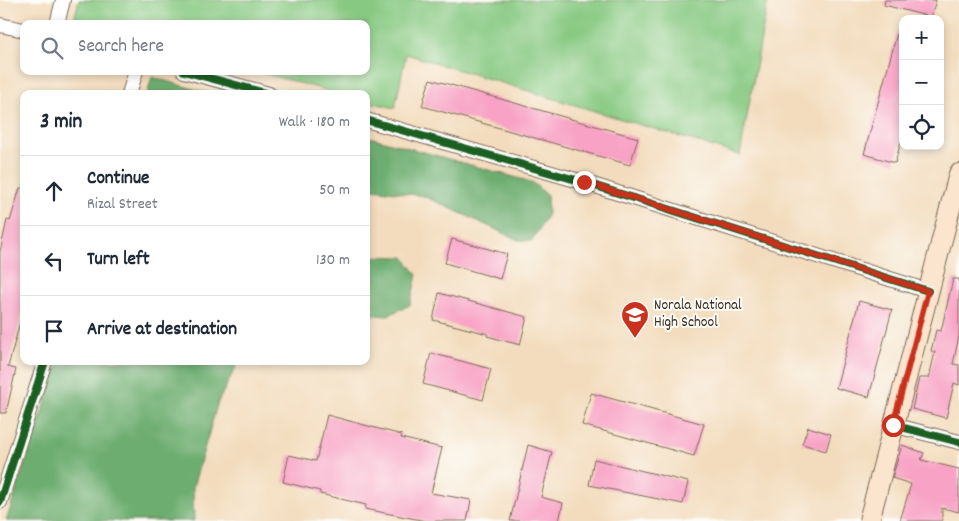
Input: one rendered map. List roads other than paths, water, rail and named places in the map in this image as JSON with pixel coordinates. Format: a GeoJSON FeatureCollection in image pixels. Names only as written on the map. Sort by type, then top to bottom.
{"type":"FeatureCollection","features":[{"type":"Feature","properties":{"kind":"main road"},"geometry":{"type":"LineString","coordinates":[[869,521],[959,174]]}},
{"type":"Feature","properties":{"kind":"street"},"geometry":{"type":"LineString","coordinates":[[59,20],[63,0]]}},
{"type":"Feature","properties":{"kind":"street"},"geometry":{"type":"LineString","coordinates":[[0,25],[20,29]]}},
{"type":"Feature","properties":{"kind":"street"},"geometry":{"type":"LineString","coordinates":[[130,90],[135,75]]}},
{"type":"Feature","properties":{"kind":"street"},"geometry":{"type":"LineString","coordinates":[[199,75],[254,90]]}},
{"type":"Feature","properties":{"kind":"street"},"geometry":{"type":"LineString","coordinates":[[370,121],[584,182],[928,291]]}},
{"type":"Feature","properties":{"kind":"street"},"geometry":{"type":"LineString","coordinates":[[0,502],[43,365]]}},
{"type":"Feature","properties":{"kind":"street"},"geometry":{"type":"LineString","coordinates":[[893,425],[959,442]]}},
{"type":"Feature","properties":{"kind":"place","name":"Norala National High School"},"geometry":{"type":"Point","coordinates":[635,339]}}]}
